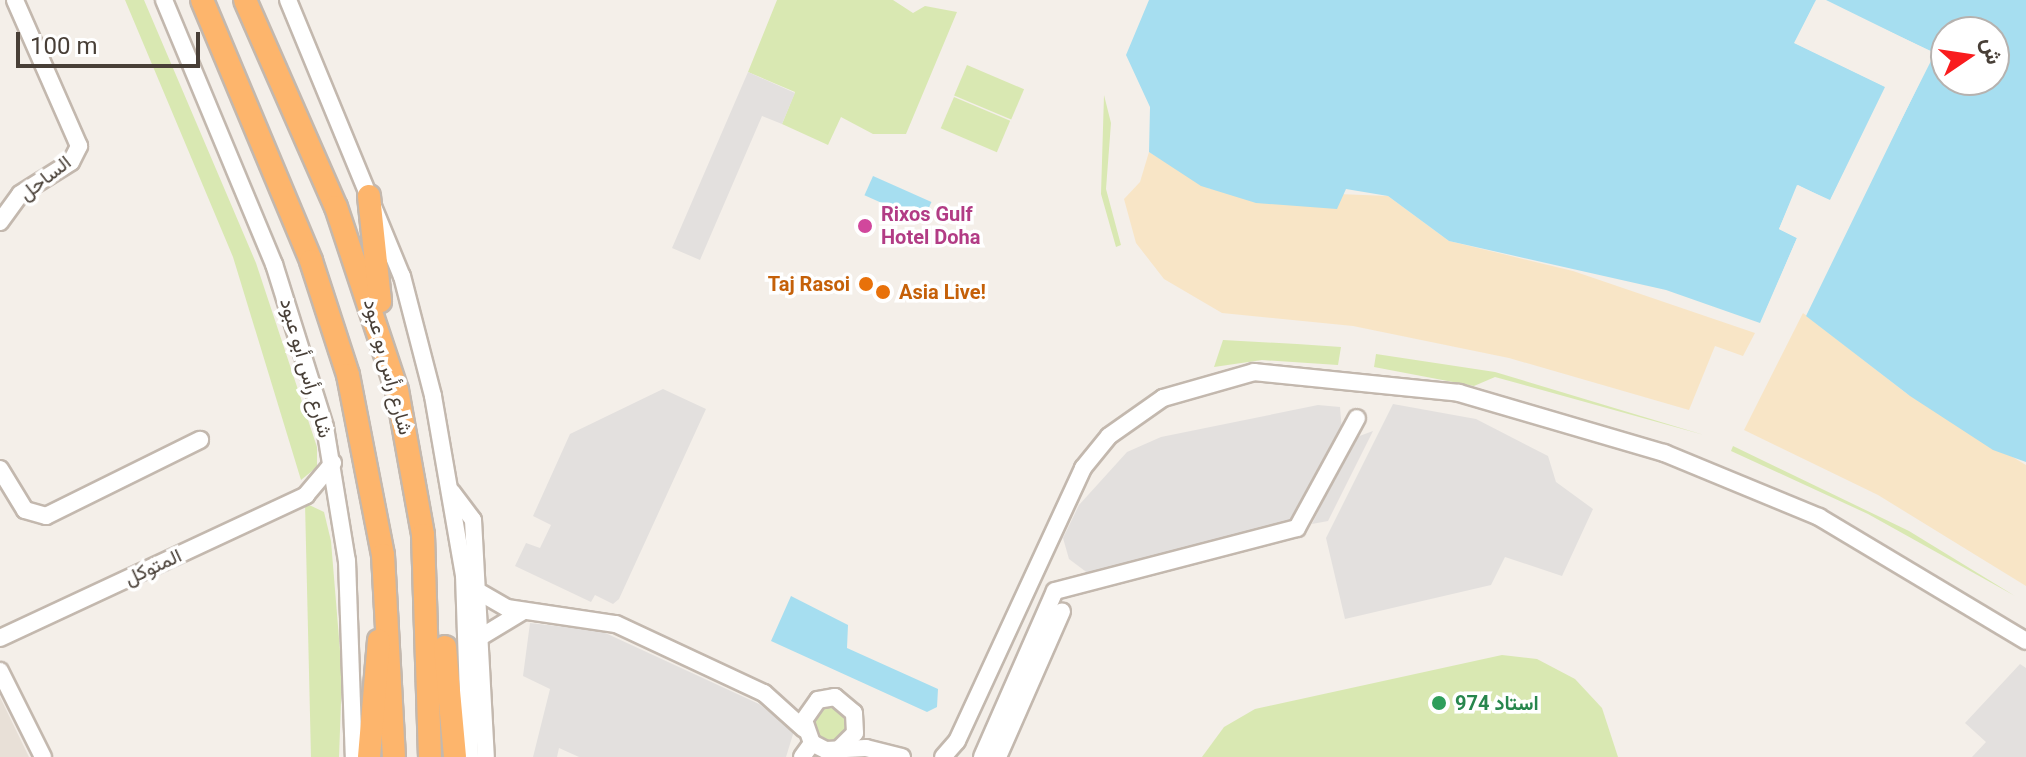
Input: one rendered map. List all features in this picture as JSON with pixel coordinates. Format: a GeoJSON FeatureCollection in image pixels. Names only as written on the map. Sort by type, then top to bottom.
{"type":"FeatureCollection","features":[{"type":"Feature","properties":{"kind":"highway","name":"شارع رأس بو عبود"},"geometry":{"type":"LineString","coordinates":[[202,0],[332,323],[383,555],[394,757]]}},
{"type":"Feature","properties":{"kind":"highway","name":"شارع رأس بو عبود"},"geometry":{"type":"LineString","coordinates":[[245,0],[336,207],[384,342],[423,535],[430,757]]}},
{"type":"Feature","properties":{"kind":"highway"},"geometry":{"type":"LineString","coordinates":[[369,196],[384,342]]}},
{"type":"Feature","properties":{"kind":"highway"},"geometry":{"type":"LineString","coordinates":[[423,535],[445,644],[455,757]]}},
{"type":"Feature","properties":{"kind":"highway"},"geometry":{"type":"LineString","coordinates":[[369,757],[383,555]]}},
{"type":"Feature","properties":{"kind":"street","name":"الساحل"},"geometry":{"type":"LineString","coordinates":[[0,222],[20,194],[71,162],[79,146],[15,0]]}},
{"type":"Feature","properties":{"kind":"street","name":"شارع رأس أبو عبود"},"geometry":{"type":"LineString","coordinates":[[164,0],[284,292],[333,463],[340,506],[354,757]]}},
{"type":"Feature","properties":{"kind":"street"},"geometry":{"type":"LineString","coordinates":[[288,0],[402,276],[452,492],[469,644],[470,757]]}},
{"type":"Feature","properties":{"kind":"street"},"geometry":{"type":"LineString","coordinates":[[943,757],[957,741],[1083,468],[1109,436],[1163,398],[1254,372],[1459,393],[1664,453],[1819,517],[2026,641]]}},
{"type":"Feature","properties":{"kind":"street"},"geometry":{"type":"LineString","coordinates":[[982,757],[1055,591],[1297,528],[1357,418]]}},
{"type":"Feature","properties":{"kind":"street"},"geometry":{"type":"LineString","coordinates":[[0,469],[25,510],[46,516],[200,440]]}},
{"type":"Feature","properties":{"kind":"street","name":"المتوكل"},"geometry":{"type":"LineString","coordinates":[[0,638],[306,495],[333,463]]}},
{"type":"Feature","properties":{"kind":"street"},"geometry":{"type":"LineString","coordinates":[[452,492],[473,520],[484,635],[486,757]]}},
{"type":"Feature","properties":{"kind":"street"},"geometry":{"type":"LineString","coordinates":[[306,495],[340,506]]}},
{"type":"Feature","properties":{"kind":"street"},"geometry":{"type":"LineString","coordinates":[[481,593],[523,611],[601,618],[764,693],[843,700],[856,721],[896,755]]}},
{"type":"Feature","properties":{"kind":"street"},"geometry":{"type":"LineString","coordinates":[[484,635],[523,611]]}},
{"type":"Feature","properties":{"kind":"street"},"geometry":{"type":"LineString","coordinates":[[998,757],[1062,611]]}},
{"type":"Feature","properties":{"kind":"street"},"geometry":{"type":"LineString","coordinates":[[0,671],[43,757]]}},
{"type":"Feature","properties":{"kind":"street"},"geometry":{"type":"LineString","coordinates":[[764,693],[810,747],[896,755]]}},
{"type":"Feature","properties":{"kind":"street"},"geometry":{"type":"LineString","coordinates":[[810,747],[818,700]]}},
{"type":"Feature","properties":{"kind":"street"},"geometry":{"type":"LineString","coordinates":[[840,748],[856,721]]}},
{"type":"Feature","properties":{"kind":"shaded area"},"geometry":{"type":"Polygon","coordinates":[[[748,72],[795,93],[782,124],[762,116],[700,260],[672,248],[748,72]]]}},
{"type":"Feature","properties":{"kind":"shaded area"},"geometry":{"type":"Polygon","coordinates":[[[663,389],[706,409],[619,599],[613,604],[595,595],[591,602],[515,566],[526,543],[540,548],[551,525],[533,516],[570,434],[663,389]]]}},
{"type":"Feature","properties":{"kind":"shaded area"},"geometry":{"type":"Polygon","coordinates":[[[1393,404],[1476,419],[1548,456],[1556,482],[1593,509],[1562,576],[1505,557],[1491,585],[1345,619],[1326,538],[1393,404]]]}},
{"type":"Feature","properties":{"kind":"shaded area"},"geometry":{"type":"Polygon","coordinates":[[[1318,405],[1340,407],[1342,431],[1298,520],[1089,574],[1069,559],[1063,538],[1079,505],[1127,452],[1161,437],[1318,405]]]}},
{"type":"Feature","properties":{"kind":"shaded area"},"geometry":{"type":"Polygon","coordinates":[[[1373,431],[1328,521],[1312,524],[1354,438],[1373,431]]]}},
{"type":"Feature","properties":{"kind":"shaded area"},"geometry":{"type":"Polygon","coordinates":[[[530,623],[601,631],[759,704],[794,731],[786,757],[579,757],[559,748],[557,757],[533,757],[550,689],[523,676],[530,623]]]}},
{"type":"Feature","properties":{"kind":"shaded area"},"geometry":{"type":"Polygon","coordinates":[[[2020,664],[2026,668],[2026,757],[1972,757],[1986,742],[1965,723],[2020,664]]]}},
{"type":"Feature","properties":{"kind":"shaded area"},"geometry":{"type":"Polygon","coordinates":[[[0,697],[29,757],[0,757],[0,697]]]}},
{"type":"Feature","properties":{"kind":"green space"},"geometry":{"type":"Polygon","coordinates":[[[125,0],[144,0],[256,263],[317,447],[317,467],[301,480],[233,257],[125,0]]]}},
{"type":"Feature","properties":{"kind":"green space"},"geometry":{"type":"Polygon","coordinates":[[[777,0],[893,0],[913,13],[925,6],[957,12],[906,134],[873,134],[841,117],[828,145],[782,124],[795,92],[748,72],[777,0]]]}},
{"type":"Feature","properties":{"kind":"green space"},"geometry":{"type":"Polygon","coordinates":[[[967,65],[1024,89],[1011,120],[954,95],[967,65]]]}},
{"type":"Feature","properties":{"kind":"green space"},"geometry":{"type":"Polygon","coordinates":[[[1104,95],[1111,123],[1106,189],[1121,245],[1116,247],[1101,194],[1104,95]]]}},
{"type":"Feature","properties":{"kind":"green space"},"geometry":{"type":"Polygon","coordinates":[[[954,97],[1010,121],[997,152],[941,128],[954,97]]]}},
{"type":"Feature","properties":{"kind":"green space"},"geometry":{"type":"Polygon","coordinates":[[[1223,340],[1341,347],[1338,365],[1262,360],[1214,367],[1223,340]]]}},
{"type":"Feature","properties":{"kind":"green space"},"geometry":{"type":"Polygon","coordinates":[[[1376,354],[1495,372],[1704,435],[1495,377],[1474,386],[1374,367],[1376,354]]]}},
{"type":"Feature","properties":{"kind":"green space"},"geometry":{"type":"Polygon","coordinates":[[[1733,446],[1909,531],[2015,596],[1868,514],[1731,451],[1733,446]]]}},
{"type":"Feature","properties":{"kind":"green space"},"geometry":{"type":"Polygon","coordinates":[[[305,503],[324,512],[331,541],[342,675],[339,757],[311,757],[305,503]]]}},
{"type":"Feature","properties":{"kind":"green space","name":"استاد 974"},"geometry":{"type":"Polygon","coordinates":[[[1502,655],[1537,659],[1575,679],[1602,708],[1618,757],[1202,757],[1224,727],[1255,709],[1502,655]]]}},
{"type":"Feature","properties":{"kind":"green space"},"geometry":{"type":"Polygon","coordinates":[[[830,706],[842,712],[848,724],[842,736],[830,742],[818,736],[812,724],[818,712],[830,706]]]}},
{"type":"Feature","properties":{"kind":"sand"},"geometry":{"type":"Polygon","coordinates":[[[1149,152],[1210,189],[1388,196],[1449,241],[1573,271],[1755,333],[1743,356],[1715,346],[1689,410],[1509,358],[1353,326],[1222,313],[1164,279],[1136,243],[1124,199],[1140,182],[1149,152]]]}},
{"type":"Feature","properties":{"kind":"sand"},"geometry":{"type":"Polygon","coordinates":[[[1803,313],[1906,393],[2026,465],[2026,586],[1878,495],[1744,430],[1803,313]]]}},
{"type":"Feature","properties":{"kind":"water"},"geometry":{"type":"Polygon","coordinates":[[[1149,0],[1816,0],[1795,43],[1886,87],[1830,201],[1798,185],[1779,229],[1797,238],[1760,323],[1666,290],[1449,241],[1388,196],[1346,189],[1337,209],[1256,203],[1201,186],[1149,152],[1150,107],[1126,55],[1149,0]]]}},
{"type":"Feature","properties":{"kind":"water"},"geometry":{"type":"Polygon","coordinates":[[[1826,0],[2026,0],[2026,462],[1993,450],[1910,396],[1806,316],[1930,61],[1930,96],[2010,96],[2010,16],[1930,16],[1930,51],[1826,0]]]}},
{"type":"Feature","properties":{"kind":"water"},"geometry":{"type":"Polygon","coordinates":[[[873,176],[931,202],[923,221],[864,195],[873,176]]]}},
{"type":"Feature","properties":{"kind":"water"},"geometry":{"type":"Polygon","coordinates":[[[791,596],[848,625],[847,648],[938,689],[937,707],[927,712],[771,641],[791,596]]]}},
{"type":"Feature","properties":{"kind":"pier"},"geometry":{"type":"Polygon","coordinates":[[[1816,0],[1800,41],[1889,87],[1833,203],[1799,190],[1784,227],[1801,239],[1759,327],[1797,238],[1779,229],[1797,185],[1830,200],[1885,87],[1794,43],[1816,0]]]}},
{"type":"Feature","properties":{"kind":"pier"},"geometry":{"type":"Polygon","coordinates":[[[1822,0],[1930,51],[1930,63],[1802,316],[1929,55],[1822,0]]]}},
{"type":"Feature","properties":{"kind":"place","name":"Rixos Gulf Hotel Doha"},"geometry":{"type":"Point","coordinates":[865,226]}},
{"type":"Feature","properties":{"kind":"place","name":"Taj Rasoi"},"geometry":{"type":"Point","coordinates":[866,284]}},
{"type":"Feature","properties":{"kind":"place","name":"Asia Live!"},"geometry":{"type":"Point","coordinates":[883,292]}},
{"type":"Feature","properties":{"kind":"place","name":"استاد 974"},"geometry":{"type":"Point","coordinates":[1439,703]}}]}
